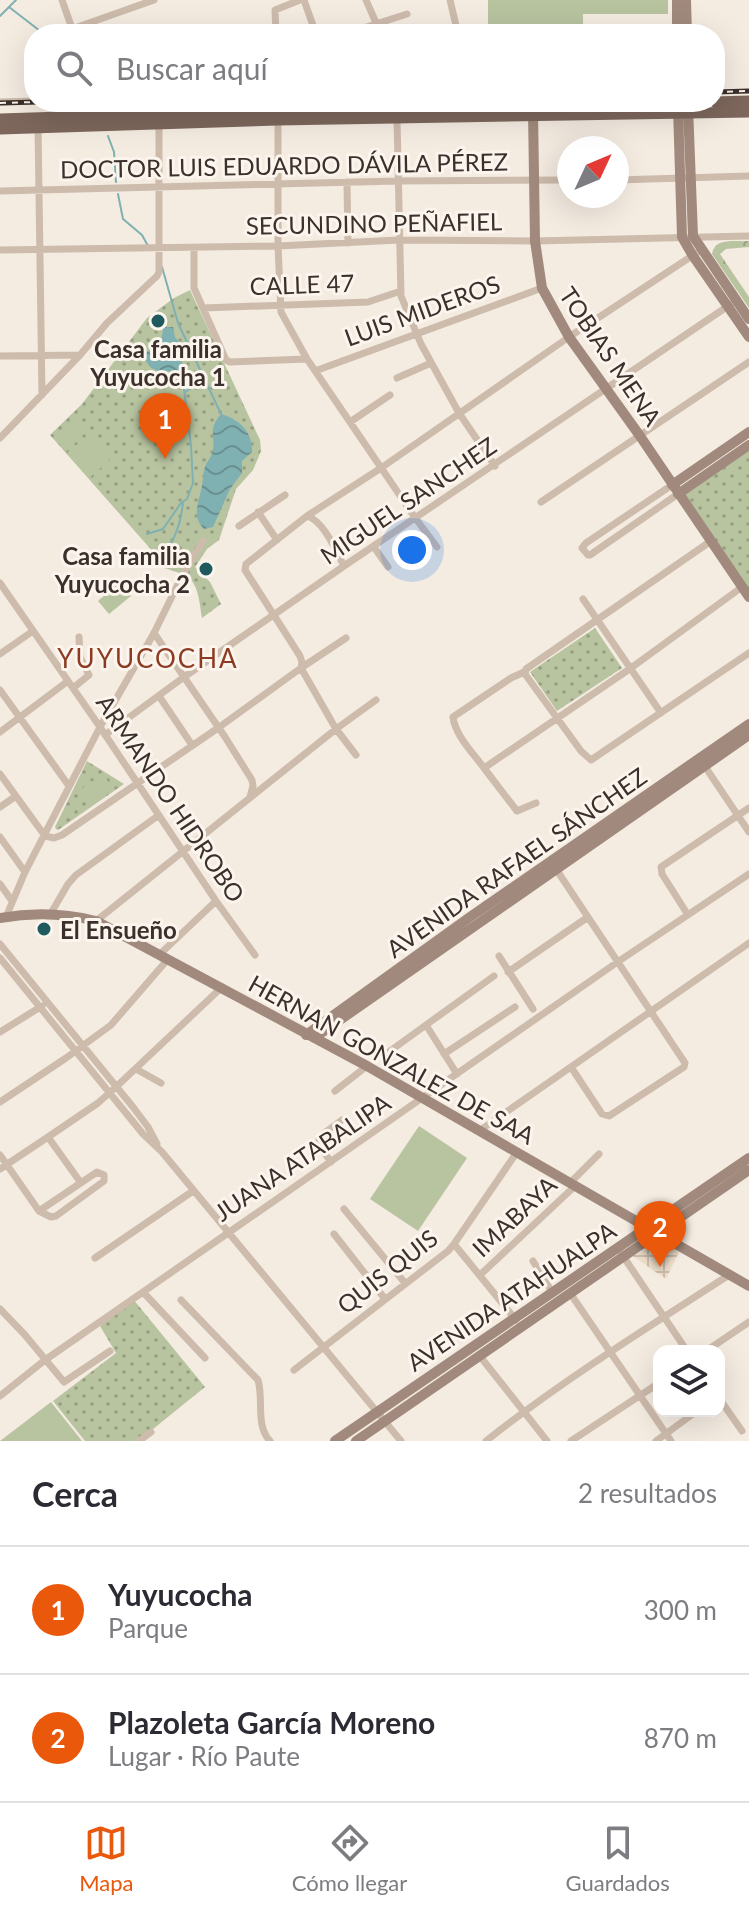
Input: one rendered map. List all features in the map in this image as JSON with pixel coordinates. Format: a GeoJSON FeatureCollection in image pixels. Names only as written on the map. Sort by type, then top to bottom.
{"type":"FeatureCollection","features":[{"type":"Feature","properties":{"kind":"main road"},"geometry":{"type":"LineString","coordinates":[[725,102],[749,101]]}},
{"type":"Feature","properties":{"kind":"main road"},"geometry":{"type":"LineString","coordinates":[[725,110],[749,112]]}},
{"type":"Feature","properties":{"kind":"main road"},"geometry":{"type":"LineString","coordinates":[[0,129],[38,124],[338,112]]}},
{"type":"Feature","properties":{"kind":"main road"},"geometry":{"type":"LineString","coordinates":[[278,115],[397,119],[533,112]]}},
{"type":"Feature","properties":{"kind":"main road"},"geometry":{"type":"LineString","coordinates":[[0,119],[38,124]]}},
{"type":"Feature","properties":{"kind":"street"},"geometry":{"type":"LineString","coordinates":[[62,0],[70,24]]}},
{"type":"Feature","properties":{"kind":"street"},"geometry":{"type":"LineString","coordinates":[[93,24],[154,0]]}},
{"type":"Feature","properties":{"kind":"street"},"geometry":{"type":"LineString","coordinates":[[276,24],[275,10],[302,0],[312,24]]}},
{"type":"Feature","properties":{"kind":"street"},"geometry":{"type":"LineString","coordinates":[[366,0],[376,23],[407,14]]}},
{"type":"Feature","properties":{"kind":"street"},"geometry":{"type":"LineString","coordinates":[[450,0],[456,24]]}},
{"type":"Feature","properties":{"kind":"street"},"geometry":{"type":"LineString","coordinates":[[677,0],[677,24]]}},
{"type":"Feature","properties":{"kind":"street"},"geometry":{"type":"LineString","coordinates":[[686,0],[687,24]]}},
{"type":"Feature","properties":{"kind":"street"},"geometry":{"type":"LineString","coordinates":[[0,102],[24,101]]}},
{"type":"Feature","properties":{"kind":"street","name":"TOBIAS MENA"},"geometry":{"type":"LineString","coordinates":[[533,112],[535,241],[542,288],[569,337],[746,592]]}},
{"type":"Feature","properties":{"kind":"street"},"geometry":{"type":"LineString","coordinates":[[683,112],[688,236],[732,304],[749,337]]}},
{"type":"Feature","properties":{"kind":"street"},"geometry":{"type":"LineString","coordinates":[[278,115],[281,312],[307,359],[437,547]]}},
{"type":"Feature","properties":{"kind":"street"},"geometry":{"type":"LineString","coordinates":[[397,119],[401,296],[431,363],[459,413],[495,466]]}},
{"type":"Feature","properties":{"kind":"street"},"geometry":{"type":"LineString","coordinates":[[0,438],[159,272],[159,120]]}},
{"type":"Feature","properties":{"kind":"street"},"geometry":{"type":"LineString","coordinates":[[38,124],[42,395]]}},
{"type":"Feature","properties":{"kind":"street"},"geometry":{"type":"LineString","coordinates":[[629,180],[749,176]]}},
{"type":"Feature","properties":{"kind":"street","name":"DOCTOR LUIS EDUARDO DÁVILA PÉREZ"},"geometry":{"type":"LineString","coordinates":[[0,191],[557,180]]}},
{"type":"Feature","properties":{"kind":"street"},"geometry":{"type":"LineString","coordinates":[[347,182],[348,243]]}},
{"type":"Feature","properties":{"kind":"street","name":"SECUNDINO PEÑAFIEL"},"geometry":{"type":"LineString","coordinates":[[0,250],[159,249],[399,240],[535,241],[749,236]]}},
{"type":"Feature","properties":{"kind":"street"},"geometry":{"type":"LineString","coordinates":[[194,248],[194,288],[226,360],[307,359]]}},
{"type":"Feature","properties":{"kind":"street"},"geometry":{"type":"LineString","coordinates":[[356,755],[336,729],[301,668],[300,656],[245,570],[246,564],[307,516],[697,253]]}},
{"type":"Feature","properties":{"kind":"street","name":"LUIS MIDEROS"},"geometry":{"type":"LineString","coordinates":[[315,371],[542,288]]}},
{"type":"Feature","properties":{"kind":"street","name":"CALLE 47"},"geometry":{"type":"LineString","coordinates":[[203,308],[368,302],[401,291]]}},
{"type":"Feature","properties":{"kind":"street"},"geometry":{"type":"LineString","coordinates":[[732,304],[749,319]]}},
{"type":"Feature","properties":{"kind":"street","name":"MIGUEL SANCHEZ"},"geometry":{"type":"LineString","coordinates":[[103,731],[159,696],[344,566],[732,304]]}},
{"type":"Feature","properties":{"kind":"street"},"geometry":{"type":"LineString","coordinates":[[0,356],[80,355]]}},
{"type":"Feature","properties":{"kind":"street"},"geometry":{"type":"LineString","coordinates":[[541,502],[749,362]]}},
{"type":"Feature","properties":{"kind":"street"},"geometry":{"type":"LineString","coordinates":[[397,378],[431,363]]}},
{"type":"Feature","properties":{"kind":"street"},"geometry":{"type":"LineString","coordinates":[[350,422],[390,395]]}},
{"type":"Feature","properties":{"kind":"street"},"geometry":{"type":"LineString","coordinates":[[749,432],[675,489],[590,555],[582,548],[586,543],[675,489],[749,445]]}},
{"type":"Feature","properties":{"kind":"street"},"geometry":{"type":"LineString","coordinates":[[239,526],[285,495]]}},
{"type":"Feature","properties":{"kind":"street"},"geometry":{"type":"LineString","coordinates":[[258,512],[277,540]]}},
{"type":"Feature","properties":{"kind":"street"},"geometry":{"type":"LineString","coordinates":[[307,516],[319,523],[344,566]]}},
{"type":"Feature","properties":{"kind":"street"},"geometry":{"type":"LineString","coordinates":[[3,917],[69,786],[103,731],[203,541]]}},
{"type":"Feature","properties":{"kind":"street"},"geometry":{"type":"LineString","coordinates":[[711,541],[526,669],[525,675],[591,760],[749,653]]}},
{"type":"Feature","properties":{"kind":"street"},"geometry":{"type":"LineString","coordinates":[[374,547],[388,567]]}},
{"type":"Feature","properties":{"kind":"street","name":"ARMANDO HIDROBO"},"geometry":{"type":"LineString","coordinates":[[0,583],[255,955]]}},
{"type":"Feature","properties":{"kind":"street"},"geometry":{"type":"LineString","coordinates":[[484,768],[746,592]]}},
{"type":"Feature","properties":{"kind":"street"},"geometry":{"type":"LineString","coordinates":[[583,599],[661,713]]}},
{"type":"Feature","properties":{"kind":"street"},"geometry":{"type":"LineString","coordinates":[[0,654],[33,631]]}},
{"type":"Feature","properties":{"kind":"street"},"geometry":{"type":"LineString","coordinates":[[154,633],[252,780],[250,797]]}},
{"type":"Feature","properties":{"kind":"street"},"geometry":{"type":"LineString","coordinates":[[0,732],[89,675],[80,657],[79,637]]}},
{"type":"Feature","properties":{"kind":"street"},"geometry":{"type":"LineString","coordinates":[[0,774],[45,836],[54,838],[62,835],[346,638]]}},
{"type":"Feature","properties":{"kind":"street"},"geometry":{"type":"LineString","coordinates":[[525,675],[511,678],[453,717],[453,721],[517,811],[536,803]]}},
{"type":"Feature","properties":{"kind":"street"},"geometry":{"type":"LineString","coordinates":[[0,690],[69,786]]}},
{"type":"Feature","properties":{"kind":"street"},"geometry":{"type":"LineString","coordinates":[[159,696],[192,745]]}},
{"type":"Feature","properties":{"kind":"street"},"geometry":{"type":"LineString","coordinates":[[96,921],[376,700]]}},
{"type":"Feature","properties":{"kind":"street","name":"AVENIDA RAFAEL SÁNCHEZ"},"geometry":{"type":"LineString","coordinates":[[310,1036],[704,765],[749,724]]}},
{"type":"Feature","properties":{"kind":"street","name":"AVENIDA RAFAEL SÁNCHEZ"},"geometry":{"type":"LineString","coordinates":[[310,1036],[470,917],[729,743],[749,735]]}},
{"type":"Feature","properties":{"kind":"street"},"geometry":{"type":"LineString","coordinates":[[704,765],[749,832]]}},
{"type":"Feature","properties":{"kind":"street"},"geometry":{"type":"LineString","coordinates":[[0,807],[16,796]]}},
{"type":"Feature","properties":{"kind":"street"},"geometry":{"type":"LineString","coordinates":[[688,915],[662,874],[663,865],[749,808]]}},
{"type":"Feature","properties":{"kind":"street"},"geometry":{"type":"LineString","coordinates":[[51,913],[76,875],[159,815]]}},
{"type":"Feature","properties":{"kind":"street"},"geometry":{"type":"LineString","coordinates":[[0,837],[25,872]]}},
{"type":"Feature","properties":{"kind":"street"},"geometry":{"type":"LineString","coordinates":[[556,869],[684,1060],[684,1067],[609,1116],[602,1114],[571,1067]]}},
{"type":"Feature","properties":{"kind":"street","name":"JUANA ATABALIPA"},"geometry":{"type":"LineString","coordinates":[[0,1396],[45,1360],[749,874]]}},
{"type":"Feature","properties":{"kind":"street"},"geometry":{"type":"LineString","coordinates":[[0,884],[12,901]]}},
{"type":"Feature","properties":{"kind":"street"},"geometry":{"type":"LineString","coordinates":[[0,1102],[111,1025],[164,957],[216,901]]}},
{"type":"Feature","properties":{"kind":"street","name":"HERNAN GONZALEZ DE SAA"},"geometry":{"type":"LineString","coordinates":[[3,917],[51,913],[96,921],[367,1066],[749,1286]]}},
{"type":"Feature","properties":{"kind":"street"},"geometry":{"type":"LineString","coordinates":[[508,972],[588,917]]}},
{"type":"Feature","properties":{"kind":"street"},"geometry":{"type":"LineString","coordinates":[[479,1131],[749,943]]}},
{"type":"Feature","properties":{"kind":"street"},"geometry":{"type":"LineString","coordinates":[[0,944],[78,1049],[148,1127],[162,1152],[193,1191],[401,1441]]}},
{"type":"Feature","properties":{"kind":"street"},"geometry":{"type":"LineString","coordinates":[[499,956],[533,1009]]}},
{"type":"Feature","properties":{"kind":"street"},"geometry":{"type":"LineString","coordinates":[[0,958],[43,1005]]}},
{"type":"Feature","properties":{"kind":"street"},"geometry":{"type":"LineString","coordinates":[[390,1051],[494,976]]}},
{"type":"Feature","properties":{"kind":"street"},"geometry":{"type":"LineString","coordinates":[[3,1167],[113,1090],[222,987]]}},
{"type":"Feature","properties":{"kind":"street"},"geometry":{"type":"LineString","coordinates":[[0,1032],[43,1005]]}},
{"type":"Feature","properties":{"kind":"street"},"geometry":{"type":"LineString","coordinates":[[444,1054],[515,1007]]}},
{"type":"Feature","properties":{"kind":"street"},"geometry":{"type":"LineString","coordinates":[[426,1025],[457,1074]]}},
{"type":"Feature","properties":{"kind":"street"},"geometry":{"type":"LineString","coordinates":[[335,1091],[367,1066]]}},
{"type":"Feature","properties":{"kind":"street"},"geometry":{"type":"LineString","coordinates":[[136,1069],[161,1083]]}},
{"type":"Feature","properties":{"kind":"street"},"geometry":{"type":"LineString","coordinates":[[331,1162],[319,1140],[342,1120]]}},
{"type":"Feature","properties":{"kind":"street"},"geometry":{"type":"LineString","coordinates":[[48,1137],[81,1183]]}},
{"type":"Feature","properties":{"kind":"street","name":"QUIS QUIS"},"geometry":{"type":"LineString","coordinates":[[294,1370],[454,1244],[517,1152]]}},
{"type":"Feature","properties":{"kind":"street","name":"IMABAYA"},"geometry":{"type":"LineString","coordinates":[[480,1275],[573,1184],[599,1154]]}},
{"type":"Feature","properties":{"kind":"street"},"geometry":{"type":"LineString","coordinates":[[0,1155],[3,1167],[39,1211],[45,1216],[56,1216],[104,1181],[104,1175],[97,1172],[39,1211]]}},
{"type":"Feature","properties":{"kind":"street","name":"AVENIDA ATAHUALPA"},"geometry":{"type":"LineString","coordinates":[[335,1441],[568,1289],[621,1252],[648,1228],[749,1158]]}},
{"type":"Feature","properties":{"kind":"street","name":"AVENIDA ATAHUALPA"},"geometry":{"type":"LineString","coordinates":[[621,1252],[659,1234],[749,1170]]}},
{"type":"Feature","properties":{"kind":"street"},"geometry":{"type":"LineString","coordinates":[[95,1258],[193,1191]]}},
{"type":"Feature","properties":{"kind":"street"},"geometry":{"type":"LineString","coordinates":[[344,1209],[405,1283]]}},
{"type":"Feature","properties":{"kind":"street"},"geometry":{"type":"LineString","coordinates":[[334,1234],[385,1299]]}},
{"type":"Feature","properties":{"kind":"street"},"geometry":{"type":"LineString","coordinates":[[454,1244],[518,1323]]}},
{"type":"Feature","properties":{"kind":"street"},"geometry":{"type":"LineString","coordinates":[[621,1252],[683,1345]]}},
{"type":"Feature","properties":{"kind":"street"},"geometry":{"type":"LineString","coordinates":[[533,1261],[552,1292]]}},
{"type":"Feature","properties":{"kind":"street"},"geometry":{"type":"LineString","coordinates":[[486,1441],[611,1352],[729,1275]]}},
{"type":"Feature","properties":{"kind":"street"},"geometry":{"type":"LineString","coordinates":[[568,1289],[668,1438]]}},
{"type":"Feature","properties":{"kind":"street","name":"AVENIDA ATAHUALPA"},"geometry":{"type":"LineString","coordinates":[[518,1323],[552,1292],[568,1289]]}},
{"type":"Feature","properties":{"kind":"street"},"geometry":{"type":"LineString","coordinates":[[143,1292],[205,1358]]}},
{"type":"Feature","properties":{"kind":"street"},"geometry":{"type":"LineString","coordinates":[[181,1300],[259,1383],[263,1431],[270,1441]]}},
{"type":"Feature","properties":{"kind":"street"},"geometry":{"type":"LineString","coordinates":[[0,1309],[64,1382],[110,1351]]}},
{"type":"Feature","properties":{"kind":"street"},"geometry":{"type":"LineString","coordinates":[[715,1345],[749,1322]]}},
{"type":"Feature","properties":{"kind":"street"},"geometry":{"type":"LineString","coordinates":[[476,1351],[547,1441]]}},
{"type":"Feature","properties":{"kind":"street","name":"AVENIDA ATAHUALPA"},"geometry":{"type":"LineString","coordinates":[[356,1441],[476,1351]]}},
{"type":"Feature","properties":{"kind":"street"},"geometry":{"type":"LineString","coordinates":[[571,1441],[653,1387]]}},
{"type":"Feature","properties":{"kind":"street"},"geometry":{"type":"LineString","coordinates":[[725,1407],[742,1431]]}},
{"type":"Feature","properties":{"kind":"street"},"geometry":{"type":"LineString","coordinates":[[656,1441],[668,1438],[691,1417]]}},
{"type":"Feature","properties":{"kind":"street"},"geometry":{"type":"LineString","coordinates":[[139,1441],[151,1432]]}},
{"type":"Feature","properties":{"kind":"green space"},"geometry":{"type":"Polygon","coordinates":[[[488,0],[668,0],[668,14],[583,14],[583,24],[488,24],[488,0]]]}},
{"type":"Feature","properties":{"kind":"green space"},"geometry":{"type":"Polygon","coordinates":[[[749,241],[749,247],[726,249],[720,254],[749,297],[749,308],[712,254],[721,243],[749,241]]]}},
{"type":"Feature","properties":{"kind":"green space","name":"YUYUCOCHA"},"geometry":{"type":"Polygon","coordinates":[[[190,290],[260,440],[261,451],[253,470],[236,489],[219,540],[207,549],[195,567],[210,582],[221,604],[202,618],[195,586],[189,578],[157,566],[155,554],[50,435],[82,404],[147,318],[190,290]]]}},
{"type":"Feature","properties":{"kind":"green space"},"geometry":{"type":"Polygon","coordinates":[[[164,407],[182,436],[165,446],[148,417],[164,407]]]}},
{"type":"Feature","properties":{"kind":"green space"},"geometry":{"type":"Polygon","coordinates":[[[74,421],[85,433],[65,451],[54,438],[74,421]]]}},
{"type":"Feature","properties":{"kind":"green space"},"geometry":{"type":"Polygon","coordinates":[[[88,435],[110,460],[89,478],[67,453],[88,435]]]}},
{"type":"Feature","properties":{"kind":"green space"},"geometry":{"type":"Polygon","coordinates":[[[749,449],[749,590],[684,493],[749,449]]]}},
{"type":"Feature","properties":{"kind":"green space"},"geometry":{"type":"Polygon","coordinates":[[[120,582],[131,596],[109,614],[98,601],[120,582]]]}},
{"type":"Feature","properties":{"kind":"green space"},"geometry":{"type":"Polygon","coordinates":[[[595,628],[622,668],[557,711],[530,672],[595,628]]]}},
{"type":"Feature","properties":{"kind":"green space"},"geometry":{"type":"Polygon","coordinates":[[[87,761],[124,784],[58,830],[55,827],[87,761]]]}},
{"type":"Feature","properties":{"kind":"green space"},"geometry":{"type":"Polygon","coordinates":[[[103,774],[113,789],[90,804],[81,789],[103,774]]]}},
{"type":"Feature","properties":{"kind":"green space"},"geometry":{"type":"Polygon","coordinates":[[[419,1126],[467,1158],[418,1231],[370,1199],[419,1126]]]}},
{"type":"Feature","properties":{"kind":"green space"},"geometry":{"type":"Polygon","coordinates":[[[133,1299],[205,1387],[135,1441],[85,1441],[53,1401],[116,1353],[100,1326],[133,1299]]]}},
{"type":"Feature","properties":{"kind":"green space"},"geometry":{"type":"Polygon","coordinates":[[[51,1402],[82,1441],[0,1441],[51,1402]]]}},
{"type":"Feature","properties":{"kind":"shaded area"},"geometry":{"type":"Polygon","coordinates":[[[662,1246],[675,1248],[679,1252],[666,1279],[631,1255],[662,1246]]]}},
{"type":"Feature","properties":{"kind":"water"},"geometry":{"type":"Polygon","coordinates":[[[163,327],[173,327],[179,342],[184,389],[181,389],[180,372],[154,370],[143,352],[151,351],[156,346],[163,327]]]}},
{"type":"Feature","properties":{"kind":"water"},"geometry":{"type":"Polygon","coordinates":[[[221,414],[244,427],[252,452],[242,461],[242,473],[230,489],[213,527],[204,529],[197,509],[204,469],[212,453],[213,428],[221,414]]]}},
{"type":"Feature","properties":{"kind":"waterway"},"geometry":{"type":"LineString","coordinates":[[0,16],[16,0]]}},
{"type":"Feature","properties":{"kind":"waterway"},"geometry":{"type":"LineString","coordinates":[[9,7],[31,24]]}},
{"type":"Feature","properties":{"kind":"waterway"},"geometry":{"type":"LineString","coordinates":[[108,136],[114,152],[116,182]]}},
{"type":"Feature","properties":{"kind":"waterway"},"geometry":{"type":"LineString","coordinates":[[118,194],[123,219],[142,235],[148,246]]}},
{"type":"Feature","properties":{"kind":"waterway"},"geometry":{"type":"LineString","coordinates":[[162,267],[178,323],[221,414]]}},
{"type":"Feature","properties":{"kind":"waterway"},"geometry":{"type":"LineString","coordinates":[[185,392],[204,381]]}},
{"type":"Feature","properties":{"kind":"waterway"},"geometry":{"type":"LineString","coordinates":[[147,534],[163,529],[187,499],[193,483],[184,389]]}},
{"type":"Feature","properties":{"kind":"waterway"},"geometry":{"type":"LineString","coordinates":[[157,560],[176,534],[183,502]]}},
{"type":"Feature","properties":{"kind":"railway"},"geometry":{"type":"LineString","coordinates":[[725,92],[749,91]]}},
{"type":"Feature","properties":{"kind":"railway"},"geometry":{"type":"LineString","coordinates":[[0,103],[24,102]]}},
{"type":"Feature","properties":{"kind":"place","name":"Casa familia Yuyucocha 1"},"geometry":{"type":"Point","coordinates":[158,321]}},
{"type":"Feature","properties":{"kind":"place","name":"Yuyucocha"},"geometry":{"type":"Point","coordinates":[165,459]}},
{"type":"Feature","properties":{"kind":"place","name":"Casa familia Yuyucocha 2"},"geometry":{"type":"Point","coordinates":[206,569]}},
{"type":"Feature","properties":{"kind":"place","name":"El Ensueño"},"geometry":{"type":"Point","coordinates":[44,929]}},
{"type":"Feature","properties":{"kind":"place","name":"Plazoleta García Moreno"},"geometry":{"type":"Point","coordinates":[660,1267]}},
{"type":"Feature","properties":{"kind":"district","name":"YUYUCOCHA"},"geometry":{"type":"Point","coordinates":[148,658]}}]}
